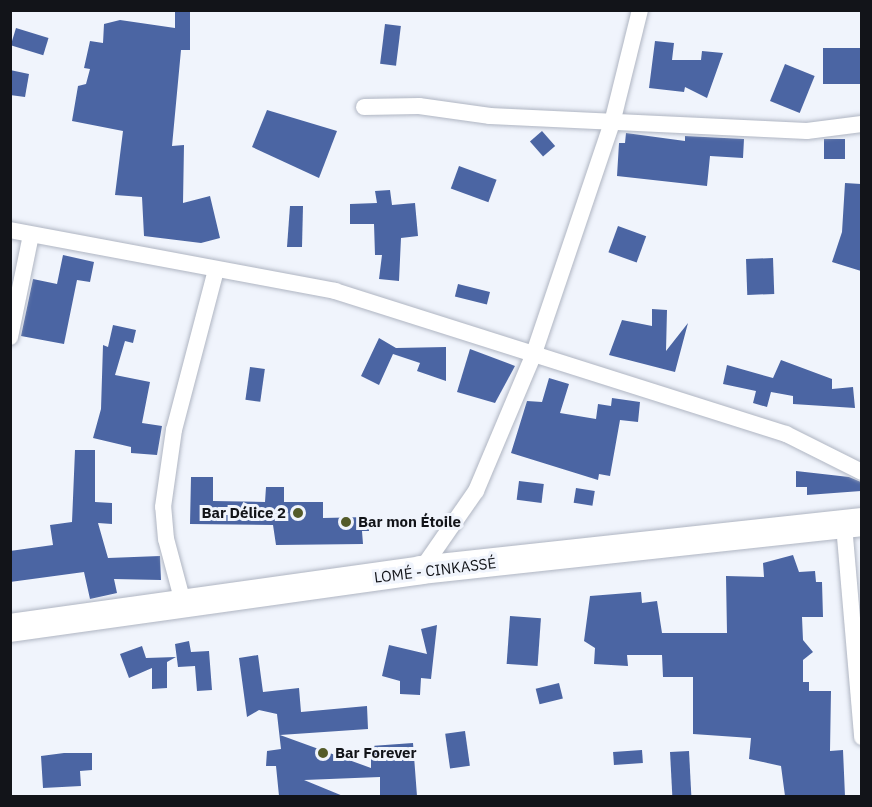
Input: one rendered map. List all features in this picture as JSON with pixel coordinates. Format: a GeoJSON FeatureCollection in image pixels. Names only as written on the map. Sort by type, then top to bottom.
{"type":"FeatureCollection","features":[{"type":"Feature","properties":{"kind":"highway","name":"LOMÉ - CINKASSÉ"},"geometry":{"type":"LineString","coordinates":[[10,628],[184,606],[421,570],[853,523]]}},
{"type":"Feature","properties":{"kind":"street"},"geometry":{"type":"LineString","coordinates":[[421,570],[477,491],[532,356],[613,119],[640,10]]}},
{"type":"Feature","properties":{"kind":"street"},"geometry":{"type":"LineString","coordinates":[[364,107],[807,131],[861,124]]}},
{"type":"Feature","properties":{"kind":"street"},"geometry":{"type":"LineString","coordinates":[[10,230],[335,291],[532,356],[786,434],[861,472]]}},
{"type":"Feature","properties":{"kind":"street"},"geometry":{"type":"LineString","coordinates":[[10,337],[31,235]]}},
{"type":"Feature","properties":{"kind":"street"},"geometry":{"type":"LineString","coordinates":[[184,606],[163,507],[174,430],[216,270]]}},
{"type":"Feature","properties":{"kind":"street"},"geometry":{"type":"LineString","coordinates":[[853,523],[861,737]]}},
{"type":"Feature","properties":{"kind":"building"},"geometry":{"type":"Polygon","coordinates":[[[175,10],[190,10],[190,50],[181,50],[172,146],[184,145],[183,203],[210,196],[220,238],[201,243],[144,236],[142,197],[115,195],[123,131],[72,121],[78,86],[86,84],[90,69],[84,68],[90,41],[103,43],[104,24],[120,20],[175,28],[175,10]]]}},
{"type":"Feature","properties":{"kind":"building"},"geometry":{"type":"Polygon","coordinates":[[[385,24],[401,26],[396,66],[380,64],[385,24]]]}},
{"type":"Feature","properties":{"kind":"building"},"geometry":{"type":"Polygon","coordinates":[[[16,28],[49,38],[43,55],[11,45],[16,28]]]}},
{"type":"Feature","properties":{"kind":"building"},"geometry":{"type":"Polygon","coordinates":[[[655,41],[674,43],[672,60],[701,60],[702,51],[723,53],[707,98],[685,87],[684,92],[649,88],[655,41]]]}},
{"type":"Feature","properties":{"kind":"building"},"geometry":{"type":"Polygon","coordinates":[[[823,48],[861,48],[861,84],[823,84],[823,48]]]}},
{"type":"Feature","properties":{"kind":"building"},"geometry":{"type":"Polygon","coordinates":[[[785,64],[815,76],[800,113],[770,101],[785,64]]]}},
{"type":"Feature","properties":{"kind":"building"},"geometry":{"type":"Polygon","coordinates":[[[10,70],[29,74],[25,97],[10,95],[10,70]]]}},
{"type":"Feature","properties":{"kind":"building"},"geometry":{"type":"Polygon","coordinates":[[[267,110],[337,131],[319,178],[252,147],[267,110]]]}},
{"type":"Feature","properties":{"kind":"building"},"geometry":{"type":"Polygon","coordinates":[[[542,131],[555,146],[543,157],[530,141],[542,131]]]}},
{"type":"Feature","properties":{"kind":"building"},"geometry":{"type":"Polygon","coordinates":[[[626,133],[685,141],[685,136],[744,139],[743,158],[710,156],[707,186],[617,176],[619,143],[625,143],[626,133]]]}},
{"type":"Feature","properties":{"kind":"building"},"geometry":{"type":"Polygon","coordinates":[[[824,139],[845,139],[845,159],[824,159],[824,139]]]}},
{"type":"Feature","properties":{"kind":"building"},"geometry":{"type":"Polygon","coordinates":[[[459,166],[497,180],[488,202],[451,189],[459,166]]]}},
{"type":"Feature","properties":{"kind":"building"},"geometry":{"type":"Polygon","coordinates":[[[845,183],[861,184],[861,271],[832,262],[842,232],[845,183]]]}},
{"type":"Feature","properties":{"kind":"building"},"geometry":{"type":"Polygon","coordinates":[[[390,190],[392,205],[415,203],[418,236],[401,238],[399,281],[379,279],[382,255],[375,255],[374,224],[350,224],[350,204],[377,203],[375,191],[390,190]]]}},
{"type":"Feature","properties":{"kind":"building"},"geometry":{"type":"Polygon","coordinates":[[[290,206],[303,206],[302,247],[287,247],[290,206]]]}},
{"type":"Feature","properties":{"kind":"building"},"geometry":{"type":"Polygon","coordinates":[[[618,226],[646,236],[637,263],[608,252],[618,226]]]}},
{"type":"Feature","properties":{"kind":"building"},"geometry":{"type":"Polygon","coordinates":[[[63,255],[94,262],[90,282],[77,280],[64,344],[21,336],[33,279],[57,284],[63,255]]]}},
{"type":"Feature","properties":{"kind":"building"},"geometry":{"type":"Polygon","coordinates":[[[773,258],[774,294],[747,295],[746,259],[773,258]]]}},
{"type":"Feature","properties":{"kind":"building"},"geometry":{"type":"Polygon","coordinates":[[[458,284],[490,292],[487,305],[455,297],[458,284]]]}},
{"type":"Feature","properties":{"kind":"building"},"geometry":{"type":"Polygon","coordinates":[[[652,309],[667,310],[666,351],[688,323],[675,372],[609,355],[622,320],[652,326],[652,309]]]}},
{"type":"Feature","properties":{"kind":"building"},"geometry":{"type":"Polygon","coordinates":[[[113,325],[136,330],[133,343],[125,341],[115,375],[150,382],[142,423],[162,426],[157,455],[131,453],[131,447],[93,438],[101,409],[103,345],[108,347],[113,325]]]}},
{"type":"Feature","properties":{"kind":"building"},"geometry":{"type":"Polygon","coordinates":[[[379,338],[396,348],[446,347],[446,381],[417,371],[420,363],[393,354],[379,385],[361,376],[379,338]]]}},
{"type":"Feature","properties":{"kind":"building"},"geometry":{"type":"Polygon","coordinates":[[[470,349],[515,366],[495,403],[457,392],[470,349]]]}},
{"type":"Feature","properties":{"kind":"building"},"geometry":{"type":"Polygon","coordinates":[[[781,360],[832,379],[832,389],[853,387],[855,408],[793,404],[793,396],[771,392],[767,407],[753,403],[756,391],[723,384],[727,365],[773,378],[781,360]]]}},
{"type":"Feature","properties":{"kind":"building"},"geometry":{"type":"Polygon","coordinates":[[[250,367],[265,369],[260,402],[245,400],[250,367]]]}},
{"type":"Feature","properties":{"kind":"building"},"geometry":{"type":"Polygon","coordinates":[[[549,378],[569,384],[560,413],[596,419],[598,404],[611,406],[612,398],[640,402],[638,422],[620,420],[610,476],[599,474],[598,480],[511,453],[527,401],[542,402],[549,378]]]}},
{"type":"Feature","properties":{"kind":"building"},"geometry":{"type":"Polygon","coordinates":[[[75,450],[95,450],[95,502],[112,503],[112,524],[98,523],[108,558],[160,556],[161,580],[114,579],[117,593],[90,599],[84,572],[10,582],[10,551],[53,545],[50,525],[72,522],[75,450]]]}},
{"type":"Feature","properties":{"kind":"building"},"geometry":{"type":"Polygon","coordinates":[[[796,471],[849,477],[861,482],[861,491],[807,495],[807,487],[796,487],[796,471]]]}},
{"type":"Feature","properties":{"kind":"building"},"geometry":{"type":"Polygon","coordinates":[[[191,477],[213,477],[213,501],[265,502],[266,487],[284,487],[284,502],[323,502],[323,518],[368,517],[369,531],[362,531],[363,544],[276,545],[273,525],[190,524],[191,477]]]}},
{"type":"Feature","properties":{"kind":"building"},"geometry":{"type":"Polygon","coordinates":[[[519,481],[544,484],[541,503],[517,500],[519,481]]]}},
{"type":"Feature","properties":{"kind":"building"},"geometry":{"type":"Polygon","coordinates":[[[576,488],[595,491],[592,506],[574,503],[576,488]]]}},
{"type":"Feature","properties":{"kind":"building"},"geometry":{"type":"Polygon","coordinates":[[[793,555],[799,572],[815,571],[816,582],[822,582],[823,617],[802,617],[803,640],[813,652],[803,660],[803,682],[809,682],[809,691],[831,691],[830,751],[843,750],[845,796],[785,796],[781,766],[749,759],[751,738],[693,734],[693,677],[663,677],[662,655],[627,655],[628,666],[594,664],[595,648],[584,641],[590,596],[641,592],[642,603],[657,601],[662,633],[727,633],[726,576],[764,577],[763,563],[793,555]]]}},
{"type":"Feature","properties":{"kind":"building"},"geometry":{"type":"Polygon","coordinates":[[[510,616],[541,618],[538,666],[507,664],[510,616]]]}},
{"type":"Feature","properties":{"kind":"building"},"geometry":{"type":"Polygon","coordinates":[[[437,625],[431,679],[421,678],[420,695],[400,694],[400,681],[382,676],[389,645],[427,654],[421,629],[437,625]]]}},
{"type":"Feature","properties":{"kind":"building"},"geometry":{"type":"Polygon","coordinates":[[[189,641],[191,652],[209,651],[212,690],[197,691],[195,666],[178,667],[175,644],[189,641]]]}},
{"type":"Feature","properties":{"kind":"building"},"geometry":{"type":"Polygon","coordinates":[[[142,646],[146,658],[176,657],[167,662],[167,688],[152,689],[152,668],[129,678],[120,654],[142,646]]]}},
{"type":"Feature","properties":{"kind":"building"},"geometry":{"type":"Polygon","coordinates":[[[258,655],[263,692],[299,688],[301,712],[367,706],[368,729],[280,735],[371,768],[371,746],[413,743],[417,796],[380,796],[380,777],[304,780],[343,796],[279,796],[276,766],[266,766],[267,751],[281,749],[277,714],[259,710],[247,717],[239,658],[258,655]]]}},
{"type":"Feature","properties":{"kind":"building"},"geometry":{"type":"Polygon","coordinates":[[[559,683],[563,699],[540,704],[536,689],[559,683]]]}},
{"type":"Feature","properties":{"kind":"building"},"geometry":{"type":"Polygon","coordinates":[[[465,731],[470,766],[450,768],[445,734],[465,731]]]}},
{"type":"Feature","properties":{"kind":"building"},"geometry":{"type":"Polygon","coordinates":[[[642,750],[643,763],[614,765],[613,752],[642,750]]]}},
{"type":"Feature","properties":{"kind":"building"},"geometry":{"type":"Polygon","coordinates":[[[689,751],[691,796],[672,796],[670,752],[689,751]]]}},
{"type":"Feature","properties":{"kind":"building"},"geometry":{"type":"Polygon","coordinates":[[[92,753],[92,770],[80,771],[81,786],[43,788],[41,756],[92,753]]]}},
{"type":"Feature","properties":{"kind":"place","name":"Bar Délice 2"},"geometry":{"type":"Point","coordinates":[298,513]}},
{"type":"Feature","properties":{"kind":"place","name":"Bar mon Étoile"},"geometry":{"type":"Point","coordinates":[346,522]}},
{"type":"Feature","properties":{"kind":"place","name":"Bar Forever"},"geometry":{"type":"Point","coordinates":[323,753]}}]}
